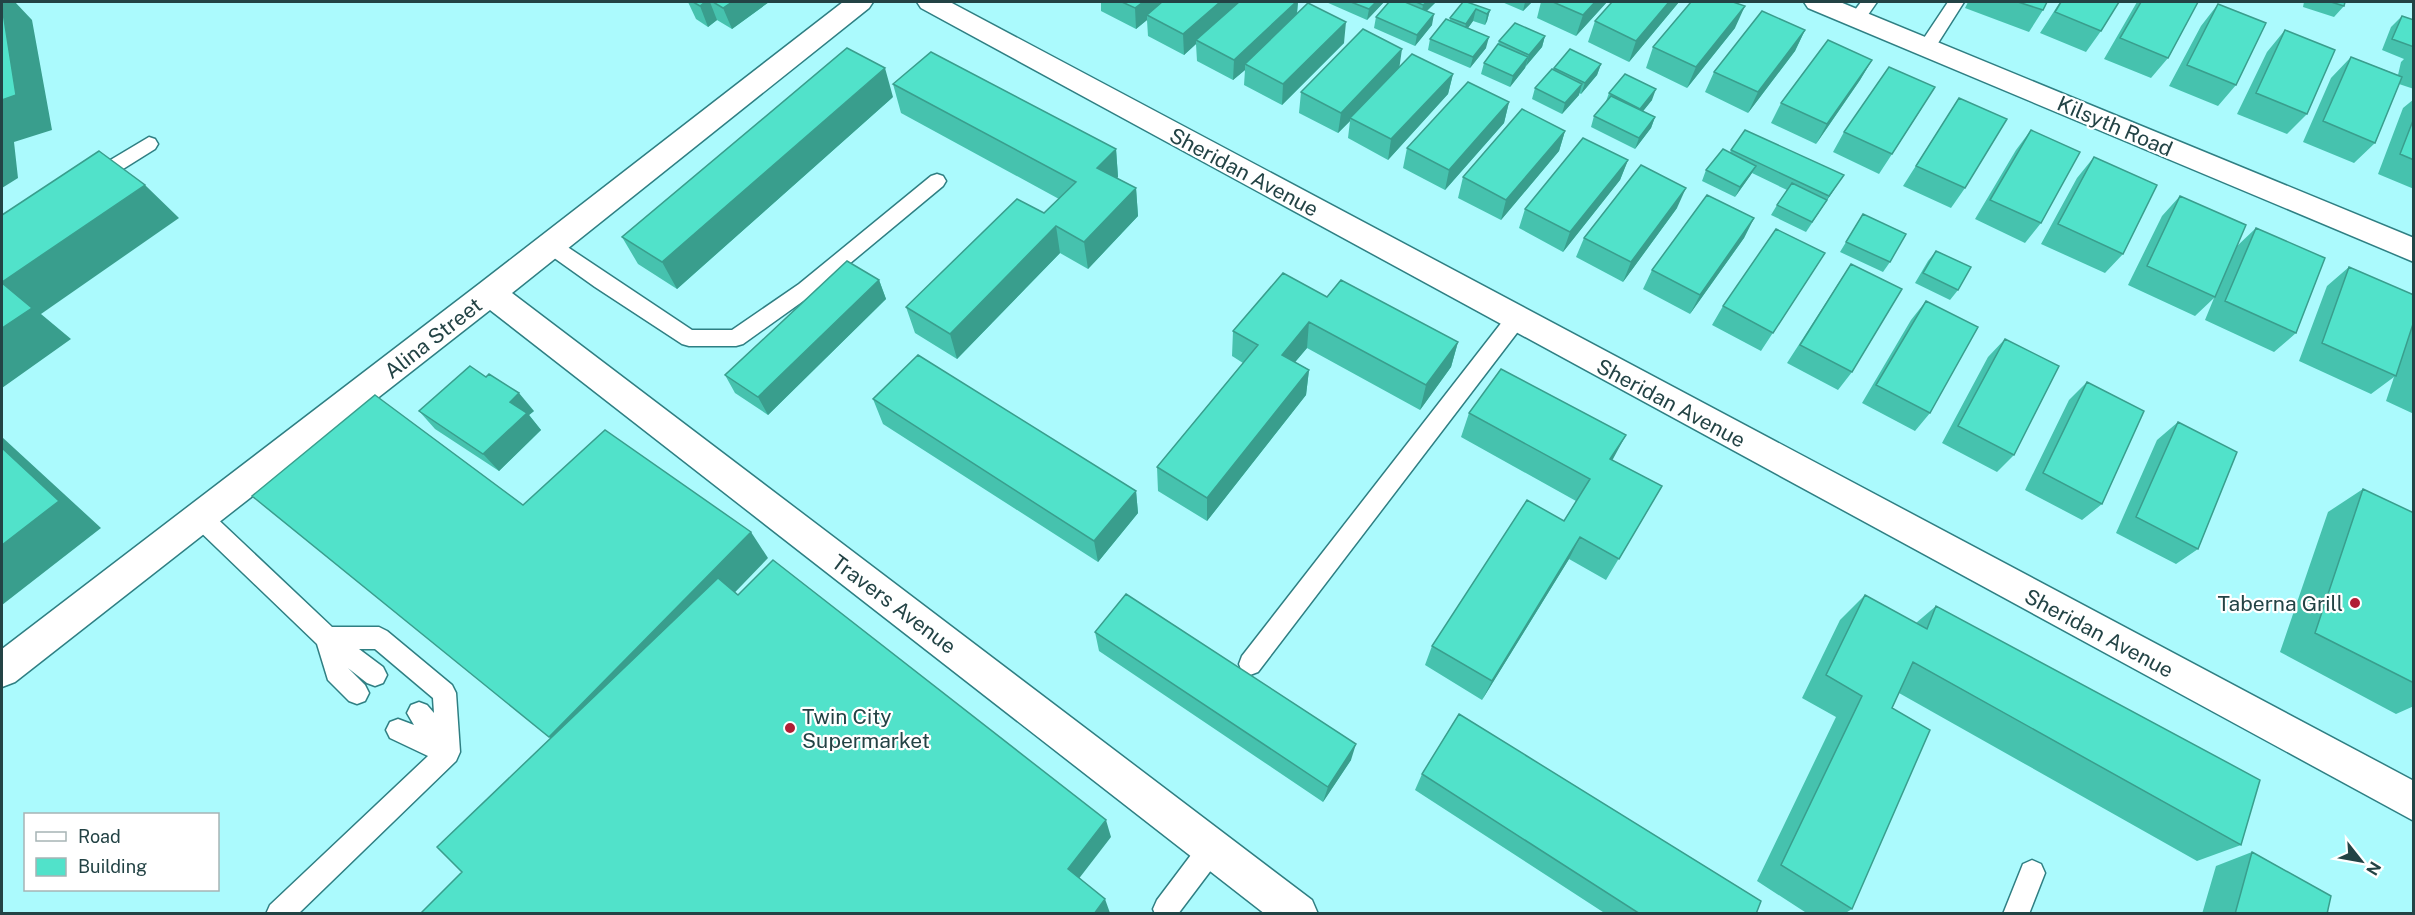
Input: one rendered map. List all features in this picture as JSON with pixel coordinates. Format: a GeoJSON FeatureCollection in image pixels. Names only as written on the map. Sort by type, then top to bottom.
{"type":"FeatureCollection","features":[{"type":"Feature","properties":{"kind":"street","name":"Alina Street"},"geometry":{"type":"LineString","coordinates":[[2,670],[490,293],[860,2]]}},
{"type":"Feature","properties":{"kind":"street","name":"Sheridan Avenue"},"geometry":{"type":"LineString","coordinates":[[930,2],[2414,802]]}},
{"type":"Feature","properties":{"kind":"street","name":"Kilsyth Road"},"geometry":{"type":"LineString","coordinates":[[1817,2],[1863,10],[1927,47],[2414,251]]}},
{"type":"Feature","properties":{"kind":"street","name":"Travers Avenue"},"geometry":{"type":"LineString","coordinates":[[490,293],[1298,914]]}},
{"type":"Feature","properties":{"kind":"lane"},"geometry":{"type":"LineString","coordinates":[[1927,47],[1956,2]]}},
{"type":"Feature","properties":{"kind":"lane"},"geometry":{"type":"LineString","coordinates":[[80,187],[149,144]]}},
{"type":"Feature","properties":{"kind":"lane"},"geometry":{"type":"LineString","coordinates":[[550,245],[602,282],[689,338],[736,338],[806,289],[937,181]]}},
{"type":"Feature","properties":{"kind":"lane"},"geometry":{"type":"LineString","coordinates":[[1250,664],[1516,319]]}},
{"type":"Feature","properties":{"kind":"lane"},"geometry":{"type":"LineString","coordinates":[[200,517],[327,638],[375,675]]}},
{"type":"Feature","properties":{"kind":"lane"},"geometry":{"type":"LineString","coordinates":[[327,638],[336,672],[357,693]]}},
{"type":"Feature","properties":{"kind":"lane"},"geometry":{"type":"LineString","coordinates":[[327,638],[379,638],[444,693],[448,753]]}},
{"type":"Feature","properties":{"kind":"lane"},"geometry":{"type":"LineString","coordinates":[[419,713],[448,753]]}},
{"type":"Feature","properties":{"kind":"lane"},"geometry":{"type":"LineString","coordinates":[[398,730],[448,753]]}},
{"type":"Feature","properties":{"kind":"lane"},"geometry":{"type":"LineString","coordinates":[[279,914],[448,753]]}},
{"type":"Feature","properties":{"kind":"lane"},"geometry":{"type":"LineString","coordinates":[[1166,912],[1212,848]]}},
{"type":"Feature","properties":{"kind":"lane"},"geometry":{"type":"LineString","coordinates":[[2016,914],[2032,873]]}},
{"type":"Feature","properties":{"kind":"building"},"geometry":{"type":"Polygon","coordinates":[[[693,2],[705,2],[700,6],[693,2]]]}},
{"type":"Feature","properties":{"kind":"building"},"geometry":{"type":"Polygon","coordinates":[[[713,2],[732,2],[723,8],[713,2]]]}},
{"type":"Feature","properties":{"kind":"building"},"geometry":{"type":"Polygon","coordinates":[[[1122,2],[1143,2],[1135,8],[1122,2]]]}},
{"type":"Feature","properties":{"kind":"building"},"geometry":{"type":"Polygon","coordinates":[[[1162,2],[1220,2],[1183,34],[1147,15],[1162,2]]]}},
{"type":"Feature","properties":{"kind":"building"},"geometry":{"type":"Polygon","coordinates":[[[1239,2],[1296,2],[1234,60],[1196,40],[1239,2]]]}},
{"type":"Feature","properties":{"kind":"building"},"geometry":{"type":"Polygon","coordinates":[[[1351,2],[1376,2],[1369,9],[1351,2]]]}},
{"type":"Feature","properties":{"kind":"building"},"geometry":{"type":"Polygon","coordinates":[[[1389,2],[1405,2],[1434,14],[1417,35],[1376,17],[1389,2]]]}},
{"type":"Feature","properties":{"kind":"building"},"geometry":{"type":"Polygon","coordinates":[[[1463,2],[1490,10],[1487,14],[1476,9],[1466,24],[1450,18],[1463,2]]]}},
{"type":"Feature","properties":{"kind":"building"},"geometry":{"type":"Polygon","coordinates":[[[1553,2],[1595,2],[1583,15],[1553,2]]]}},
{"type":"Feature","properties":{"kind":"building"},"geometry":{"type":"Polygon","coordinates":[[[1612,2],[1669,2],[1636,41],[1595,21],[1612,2]]]}},
{"type":"Feature","properties":{"kind":"building"},"geometry":{"type":"Polygon","coordinates":[[[1691,2],[1733,2],[1745,6],[1696,67],[1653,47],[1691,2]]]}},
{"type":"Feature","properties":{"kind":"building"},"geometry":{"type":"Polygon","coordinates":[[[2018,2],[2047,2],[2043,10],[2018,2]]]}},
{"type":"Feature","properties":{"kind":"building"},"geometry":{"type":"Polygon","coordinates":[[[2061,2],[2119,2],[2101,31],[2055,12],[2061,2]]]}},
{"type":"Feature","properties":{"kind":"building"},"geometry":{"type":"Polygon","coordinates":[[[2141,2],[2198,2],[2168,58],[2120,38],[2141,2]]]}},
{"type":"Feature","properties":{"kind":"building"},"geometry":{"type":"Polygon","coordinates":[[[2331,2],[2345,2],[2344,6],[2331,2]]]}},
{"type":"Feature","properties":{"kind":"building"},"geometry":{"type":"Polygon","coordinates":[[[1308,3],[1346,22],[1283,84],[1245,64],[1308,3]]]}},
{"type":"Feature","properties":{"kind":"building"},"geometry":{"type":"Polygon","coordinates":[[[2218,4],[2266,23],[2236,85],[2187,65],[2218,4]]]}},
{"type":"Feature","properties":{"kind":"building"},"geometry":{"type":"Polygon","coordinates":[[[2,6],[16,95],[2,100],[2,6]]]}},
{"type":"Feature","properties":{"kind":"building"},"geometry":{"type":"Polygon","coordinates":[[[1762,11],[1805,30],[1758,92],[1714,72],[1762,11]]]}},
{"type":"Feature","properties":{"kind":"building"},"geometry":{"type":"Polygon","coordinates":[[[2402,16],[2414,20],[2414,47],[2392,39],[2402,16]]]}},
{"type":"Feature","properties":{"kind":"building"},"geometry":{"type":"Polygon","coordinates":[[[1446,19],[1489,37],[1473,57],[1430,39],[1446,19]]]}},
{"type":"Feature","properties":{"kind":"building"},"geometry":{"type":"Polygon","coordinates":[[[1515,23],[1545,36],[1529,55],[1499,41],[1515,23]]]}},
{"type":"Feature","properties":{"kind":"building"},"geometry":{"type":"Polygon","coordinates":[[[1363,29],[1402,49],[1341,113],[1301,92],[1363,29]]]}},
{"type":"Feature","properties":{"kind":"building"},"geometry":{"type":"Polygon","coordinates":[[[2285,30],[2335,50],[2307,114],[2256,93],[2285,30]]]}},
{"type":"Feature","properties":{"kind":"building"},"geometry":{"type":"Polygon","coordinates":[[[1828,40],[1872,60],[1827,124],[1781,103],[1828,40]]]}},
{"type":"Feature","properties":{"kind":"building"},"geometry":{"type":"Polygon","coordinates":[[[1498,44],[1528,57],[1513,76],[1484,63],[1498,44]]]}},
{"type":"Feature","properties":{"kind":"building"},"geometry":{"type":"Polygon","coordinates":[[[847,48],[885,68],[662,262],[622,237],[847,48]]]}},
{"type":"Feature","properties":{"kind":"building"},"geometry":{"type":"Polygon","coordinates":[[[1570,49],[1601,64],[1585,83],[1554,68],[1570,49]]]}},
{"type":"Feature","properties":{"kind":"building"},"geometry":{"type":"Polygon","coordinates":[[[931,52],[1116,149],[1097,168],[1136,188],[1084,242],[1056,226],[950,334],[906,307],[1017,199],[1044,213],[1076,182],[893,84],[931,52]]]}},
{"type":"Feature","properties":{"kind":"building"},"geometry":{"type":"Polygon","coordinates":[[[1412,54],[1453,74],[1391,139],[1350,118],[1412,54]]]}},
{"type":"Feature","properties":{"kind":"building"},"geometry":{"type":"Polygon","coordinates":[[[2351,57],[2402,77],[2375,143],[2323,121],[2351,57]]]}},
{"type":"Feature","properties":{"kind":"building"},"geometry":{"type":"Polygon","coordinates":[[[1889,67],[1935,87],[1892,154],[1844,132],[1889,67]]]}},
{"type":"Feature","properties":{"kind":"building"},"geometry":{"type":"Polygon","coordinates":[[[1552,69],[1582,84],[1565,103],[1535,88],[1552,69]]]}},
{"type":"Feature","properties":{"kind":"building"},"geometry":{"type":"Polygon","coordinates":[[[1625,74],[1656,89],[1640,109],[1609,93],[1625,74]]]}},
{"type":"Feature","properties":{"kind":"building"},"geometry":{"type":"Polygon","coordinates":[[[1468,82],[1509,102],[1449,170],[1407,148],[1468,82]]]}},
{"type":"Feature","properties":{"kind":"building"},"geometry":{"type":"Polygon","coordinates":[[[1611,96],[1655,117],[1639,138],[1594,116],[1611,96]]]}},
{"type":"Feature","properties":{"kind":"building"},"geometry":{"type":"Polygon","coordinates":[[[1959,98],[2007,119],[1965,188],[1916,166],[1959,98]]]}},
{"type":"Feature","properties":{"kind":"building"},"geometry":{"type":"Polygon","coordinates":[[[1522,109],[1565,131],[1506,200],[1463,177],[1522,109]]]}},
{"type":"Feature","properties":{"kind":"building"},"geometry":{"type":"Polygon","coordinates":[[[2414,118],[2414,160],[2400,154],[2414,118]]]}},
{"type":"Feature","properties":{"kind":"building"},"geometry":{"type":"Polygon","coordinates":[[[1745,130],[1844,175],[1829,196],[1731,150],[1745,130]]]}},
{"type":"Feature","properties":{"kind":"building"},"geometry":{"type":"Polygon","coordinates":[[[2031,130],[2080,152],[2041,223],[1990,200],[2031,130]]]}},
{"type":"Feature","properties":{"kind":"building"},"geometry":{"type":"Polygon","coordinates":[[[1583,138],[1628,160],[1570,232],[1525,209],[1583,138]]]}},
{"type":"Feature","properties":{"kind":"building"},"geometry":{"type":"Polygon","coordinates":[[[1723,149],[1756,166],[1740,187],[1706,170],[1723,149]]]}},
{"type":"Feature","properties":{"kind":"building"},"geometry":{"type":"Polygon","coordinates":[[[99,151],[145,185],[2,282],[2,215],[99,151]]]}},
{"type":"Feature","properties":{"kind":"building"},"geometry":{"type":"Polygon","coordinates":[[[2094,157],[2157,185],[2123,254],[2058,224],[2094,157]]]}},
{"type":"Feature","properties":{"kind":"building"},"geometry":{"type":"Polygon","coordinates":[[[1641,165],[1686,188],[1631,262],[1584,238],[1641,165]]]}},
{"type":"Feature","properties":{"kind":"building"},"geometry":{"type":"Polygon","coordinates":[[[1792,183],[1827,200],[1812,222],[1777,205],[1792,183]]]}},
{"type":"Feature","properties":{"kind":"building"},"geometry":{"type":"Polygon","coordinates":[[[1707,195],[1754,218],[1700,295],[1652,270],[1707,195]]]}},
{"type":"Feature","properties":{"kind":"building"},"geometry":{"type":"Polygon","coordinates":[[[2180,196],[2246,225],[2215,297],[2147,266],[2180,196]]]}},
{"type":"Feature","properties":{"kind":"building"},"geometry":{"type":"Polygon","coordinates":[[[1863,214],[1906,234],[1890,262],[1846,242],[1863,214]]]}},
{"type":"Feature","properties":{"kind":"building"},"geometry":{"type":"Polygon","coordinates":[[[2256,228],[2325,258],[2296,333],[2225,301],[2256,228]]]}},
{"type":"Feature","properties":{"kind":"building"},"geometry":{"type":"Polygon","coordinates":[[[1776,229],[1825,253],[1773,333],[1723,306],[1776,229]]]}},
{"type":"Feature","properties":{"kind":"building"},"geometry":{"type":"Polygon","coordinates":[[[1936,251],[1971,267],[1958,290],[1923,273],[1936,251]]]}},
{"type":"Feature","properties":{"kind":"building"},"geometry":{"type":"Polygon","coordinates":[[[847,261],[879,280],[758,397],[725,375],[847,261]]]}},
{"type":"Feature","properties":{"kind":"building"},"geometry":{"type":"Polygon","coordinates":[[[1851,264],[1902,289],[1852,372],[1800,345],[1851,264]]]}},
{"type":"Feature","properties":{"kind":"building"},"geometry":{"type":"Polygon","coordinates":[[[2349,267],[2414,295],[2414,321],[2396,376],[2322,343],[2349,267]]]}},
{"type":"Feature","properties":{"kind":"building"},"geometry":{"type":"Polygon","coordinates":[[[1283,273],[1327,297],[1341,280],[1458,342],[1426,385],[1309,322],[1282,355],[1309,370],[1207,498],[1157,467],[1258,345],[1233,331],[1283,273]]]}},
{"type":"Feature","properties":{"kind":"building"},"geometry":{"type":"Polygon","coordinates":[[[2,283],[32,308],[2,328],[2,283]]]}},
{"type":"Feature","properties":{"kind":"building"},"geometry":{"type":"Polygon","coordinates":[[[1926,301],[1978,327],[1930,413],[1876,385],[1926,301]]]}},
{"type":"Feature","properties":{"kind":"building"},"geometry":{"type":"Polygon","coordinates":[[[2005,339],[2059,366],[2014,455],[1958,426],[2005,339]]]}},
{"type":"Feature","properties":{"kind":"building"},"geometry":{"type":"Polygon","coordinates":[[[918,355],[1136,491],[1094,541],[873,399],[918,355]]]}},
{"type":"Feature","properties":{"kind":"building"},"geometry":{"type":"Polygon","coordinates":[[[470,366],[486,377],[489,374],[519,393],[510,402],[527,413],[483,454],[419,411],[470,366]]]}},
{"type":"Feature","properties":{"kind":"building"},"geometry":{"type":"Polygon","coordinates":[[[1501,369],[1626,435],[1610,459],[1662,486],[1619,559],[1580,537],[1492,681],[1432,646],[1527,500],[1564,521],[1590,479],[1469,413],[1501,369]]]}},
{"type":"Feature","properties":{"kind":"building"},"geometry":{"type":"Polygon","coordinates":[[[2087,382],[2144,411],[2102,504],[2043,473],[2087,382]]]}},
{"type":"Feature","properties":{"kind":"building"},"geometry":{"type":"Polygon","coordinates":[[[375,395],[523,505],[605,430],[751,532],[549,737],[252,496],[375,395]]]}},
{"type":"Feature","properties":{"kind":"building"},"geometry":{"type":"Polygon","coordinates":[[[2178,422],[2237,452],[2198,549],[2136,517],[2178,422]]]}},
{"type":"Feature","properties":{"kind":"building"},"geometry":{"type":"Polygon","coordinates":[[[2,448],[59,501],[2,545],[2,448]]]}},
{"type":"Feature","properties":{"kind":"building"},"geometry":{"type":"Polygon","coordinates":[[[2363,489],[2414,513],[2414,683],[2315,633],[2363,489]]]}},
{"type":"Feature","properties":{"kind":"building","name":"Twin City Supermarket"},"geometry":{"type":"Polygon","coordinates":[[[773,560],[1106,820],[1068,869],[1105,899],[1094,914],[420,914],[462,872],[437,847],[718,578],[738,595],[773,560]]]}},
{"type":"Feature","properties":{"kind":"building"},"geometry":{"type":"Polygon","coordinates":[[[1126,594],[1356,744],[1328,787],[1095,632],[1126,594]]]}},
{"type":"Feature","properties":{"kind":"building"},"geometry":{"type":"Polygon","coordinates":[[[1865,595],[1927,629],[1936,606],[2260,780],[2241,845],[1913,662],[1892,708],[1930,730],[1852,909],[1781,865],[1862,696],[1826,675],[1865,595]]]}},
{"type":"Feature","properties":{"kind":"building"},"geometry":{"type":"Polygon","coordinates":[[[1459,714],[1761,901],[1756,914],[1640,914],[1422,774],[1459,714]]]}},
{"type":"Feature","properties":{"kind":"building"},"geometry":{"type":"Polygon","coordinates":[[[2252,852],[2331,896],[2327,914],[2235,914],[2252,852]]]}},
{"type":"Feature","properties":{"kind":"place","name":"Taberna Grill"},"geometry":{"type":"Point","coordinates":[2355,603]}},
{"type":"Feature","properties":{"kind":"place","name":"Twin City Supermarket"},"geometry":{"type":"Point","coordinates":[790,728]}}]}
